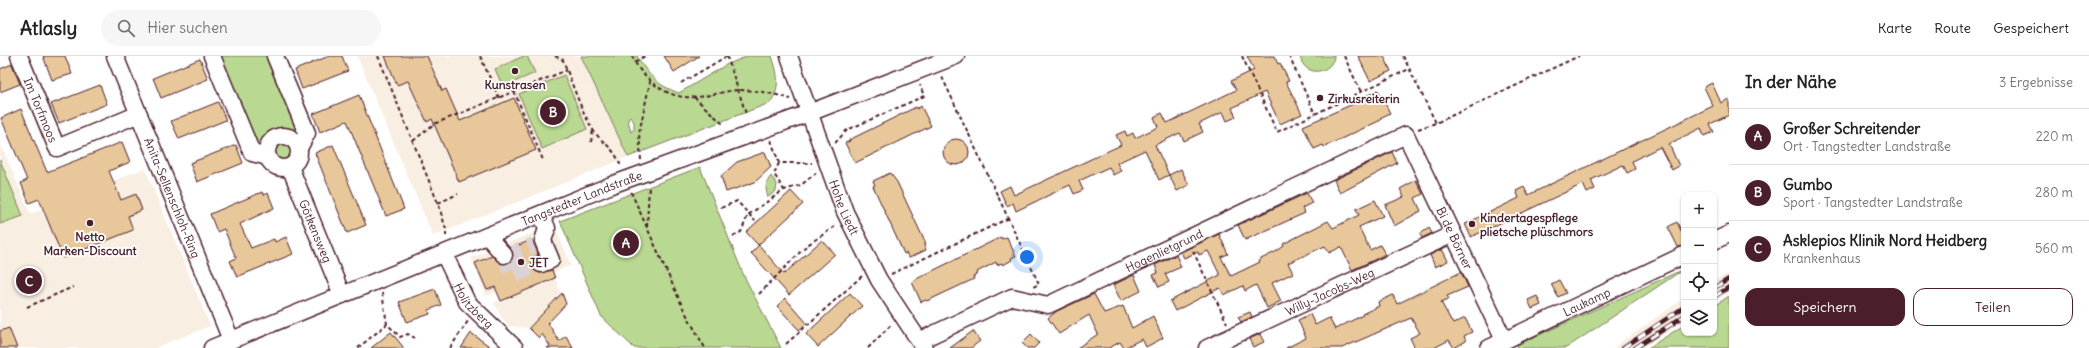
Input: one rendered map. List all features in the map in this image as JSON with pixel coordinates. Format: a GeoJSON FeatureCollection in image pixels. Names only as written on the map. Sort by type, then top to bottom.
{"type":"FeatureCollection","features":[{"type":"Feature","properties":{"kind":"street","name":"Im Torfmoos"},"geometry":{"type":"LineString","coordinates":[[19,56],[57,148],[139,114]]}},
{"type":"Feature","properties":{"kind":"street","name":"Anita-Sellenschloh-Ring"},"geometry":{"type":"LineString","coordinates":[[114,56],[231,340]]}},
{"type":"Feature","properties":{"kind":"street"},"geometry":{"type":"LineString","coordinates":[[212,56],[252,153],[268,157]]}},
{"type":"Feature","properties":{"kind":"street"},"geometry":{"type":"LineString","coordinates":[[275,56],[307,133],[299,148],[298,157],[290,167],[284,168],[274,165],[268,157],[268,146],[270,142],[279,136],[289,137],[297,143],[299,148]]}},
{"type":"Feature","properties":{"kind":"street","name":"Hohe Liedt"},"geometry":{"type":"LineString","coordinates":[[789,56],[845,212],[879,280],[921,345]]}},
{"type":"Feature","properties":{"kind":"street","name":"Tangstedter Landstraße"},"geometry":{"type":"LineString","coordinates":[[212,348],[625,180],[809,113],[915,72],[930,62],[956,56]]}},
{"type":"Feature","properties":{"kind":"street","name":"Bi de Börner"},"geometry":{"type":"LineString","coordinates":[[1411,133],[1453,234],[1504,340]]}},
{"type":"Feature","properties":{"kind":"street","name":"Hogenlietgrund"},"geometry":{"type":"LineString","coordinates":[[921,345],[1012,297],[1048,305],[1411,133]]}},
{"type":"Feature","properties":{"kind":"street","name":"Götkensweg"},"geometry":{"type":"LineString","coordinates":[[290,167],[342,295]]}},
{"type":"Feature","properties":{"kind":"street"},"geometry":{"type":"LineString","coordinates":[[540,214],[546,228],[538,243],[551,260],[541,264]]}},
{"type":"Feature","properties":{"kind":"street","name":"Willy-Jacobs-Weg"},"geometry":{"type":"LineString","coordinates":[[1207,348],[1453,234]]}},
{"type":"Feature","properties":{"kind":"street"},"geometry":{"type":"LineString","coordinates":[[1717,240],[1729,234]]}},
{"type":"Feature","properties":{"kind":"street"},"geometry":{"type":"LineString","coordinates":[[487,236],[504,255]]}},
{"type":"Feature","properties":{"kind":"street","name":"Holitzberg"},"geometry":{"type":"LineString","coordinates":[[444,254],[467,302],[515,348]]}},
{"type":"Feature","properties":{"kind":"street","name":"Laukamp"},"geometry":{"type":"LineString","coordinates":[[1489,348],[1681,256]]}},
{"type":"Feature","properties":{"kind":"path"},"geometry":{"type":"LineString","coordinates":[[378,56],[438,203],[446,229],[444,254]]}},
{"type":"Feature","properties":{"kind":"path"},"geometry":{"type":"LineString","coordinates":[[480,56],[498,98]]}},
{"type":"Feature","properties":{"kind":"path"},"geometry":{"type":"LineString","coordinates":[[555,56],[563,60],[593,130],[608,144],[618,158],[625,180],[684,310],[705,348]]}},
{"type":"Feature","properties":{"kind":"path"},"geometry":{"type":"LineString","coordinates":[[632,56],[650,82],[671,94],[694,97],[738,90],[776,94],[790,99],[802,94]]}},
{"type":"Feature","properties":{"kind":"path"},"geometry":{"type":"LineString","coordinates":[[635,62],[645,56]]}},
{"type":"Feature","properties":{"kind":"path"},"geometry":{"type":"LineString","coordinates":[[681,83],[727,56],[746,114]]}},
{"type":"Feature","properties":{"kind":"path"},"geometry":{"type":"LineString","coordinates":[[1242,56],[1277,132],[1409,69]]}},
{"type":"Feature","properties":{"kind":"path"},"geometry":{"type":"LineString","coordinates":[[1289,56],[1315,114]]}},
{"type":"Feature","properties":{"kind":"path"},"geometry":{"type":"LineString","coordinates":[[1344,56],[1361,92]]}},
{"type":"Feature","properties":{"kind":"path"},"geometry":{"type":"LineString","coordinates":[[1403,56],[1436,123]]}},
{"type":"Feature","properties":{"kind":"path"},"geometry":{"type":"LineString","coordinates":[[1411,133],[1436,123],[1579,56]]}},
{"type":"Feature","properties":{"kind":"path"},"geometry":{"type":"LineString","coordinates":[[930,62],[1010,218],[1039,284],[1032,287]]}},
{"type":"Feature","properties":{"kind":"path"},"geometry":{"type":"LineString","coordinates":[[413,141],[434,124],[567,70]]}},
{"type":"Feature","properties":{"kind":"path"},"geometry":{"type":"LineString","coordinates":[[831,147],[847,130],[924,96],[915,72]]}},
{"type":"Feature","properties":{"kind":"path"},"geometry":{"type":"LineString","coordinates":[[648,230],[647,210],[650,180],[640,158],[640,133],[650,82]]}},
{"type":"Feature","properties":{"kind":"path"},"geometry":{"type":"LineString","coordinates":[[514,92],[543,160]]}},
{"type":"Feature","properties":{"kind":"path"},"geometry":{"type":"LineString","coordinates":[[694,97],[724,124]]}},
{"type":"Feature","properties":{"kind":"path"},"geometry":{"type":"LineString","coordinates":[[767,128],[779,163],[774,174],[784,190]]}},
{"type":"Feature","properties":{"kind":"path"},"geometry":{"type":"LineString","coordinates":[[591,142],[593,130]]}},
{"type":"Feature","properties":{"kind":"path"},"geometry":{"type":"LineString","coordinates":[[779,163],[813,163]]}},
{"type":"Feature","properties":{"kind":"path"},"geometry":{"type":"LineString","coordinates":[[733,236],[741,232],[748,215],[784,190],[801,185],[817,172]]}},
{"type":"Feature","properties":{"kind":"path"},"geometry":{"type":"LineString","coordinates":[[438,203],[458,194]]}},
{"type":"Feature","properties":{"kind":"path"},"geometry":{"type":"LineString","coordinates":[[721,208],[737,202],[755,221]]}},
{"type":"Feature","properties":{"kind":"path"},"geometry":{"type":"LineString","coordinates":[[879,280],[1010,218]]}},
{"type":"Feature","properties":{"kind":"path"},"geometry":{"type":"LineString","coordinates":[[758,294],[806,246],[838,224]]}},
{"type":"Feature","properties":{"kind":"path"},"geometry":{"type":"LineString","coordinates":[[1187,240],[1233,335]]}},
{"type":"Feature","properties":{"kind":"path"},"geometry":{"type":"LineString","coordinates":[[786,344],[863,275]]}},
{"type":"Feature","properties":{"kind":"path"},"geometry":{"type":"LineString","coordinates":[[380,280],[387,324],[400,337],[408,334],[415,338]]}},
{"type":"Feature","properties":{"kind":"path"},"geometry":{"type":"LineString","coordinates":[[27,307],[73,287]]}},
{"type":"Feature","properties":{"kind":"path"},"geometry":{"type":"LineString","coordinates":[[450,348],[471,316]]}},
{"type":"Feature","properties":{"kind":"path"},"geometry":{"type":"LineString","coordinates":[[358,348],[387,324]]}},
{"type":"Feature","properties":{"kind":"path"},"geometry":{"type":"LineString","coordinates":[[868,348],[893,324]]}},
{"type":"Feature","properties":{"kind":"shaded area"},"geometry":{"type":"Polygon","coordinates":[[[357,56],[581,56],[628,157],[433,236],[357,56]]]}},
{"type":"Feature","properties":{"kind":"shaded area"},"geometry":{"type":"Polygon","coordinates":[[[0,142],[30,214],[145,168],[210,326],[155,348],[0,348],[0,142]]]}},
{"type":"Feature","properties":{"kind":"shaded area","name":"JET"},"geometry":{"type":"Polygon","coordinates":[[[554,224],[571,265],[553,273],[551,268],[486,296],[471,258],[554,224]]]}},
{"type":"Feature","properties":{"kind":"shaded area"},"geometry":{"type":"Polygon","coordinates":[[[1729,273],[1729,292],[1717,300],[1717,279],[1729,273]]]}},
{"type":"Feature","properties":{"kind":"shaded area"},"geometry":{"type":"Polygon","coordinates":[[[555,278],[561,293],[529,328],[509,326],[502,318],[494,303],[555,278]]]}},
{"type":"Feature","properties":{"kind":"shaded area"},"geometry":{"type":"Polygon","coordinates":[[[1681,300],[1681,323],[1642,348],[1613,348],[1681,300]]]}},
{"type":"Feature","properties":{"kind":"green space"},"geometry":{"type":"Polygon","coordinates":[[[217,56],[270,56],[302,133],[298,142],[292,137],[281,134],[277,135],[269,142],[265,155],[257,151],[217,56]]]}},
{"type":"Feature","properties":{"kind":"green space","name":"Kunstrasen"},"geometry":{"type":"Polygon","coordinates":[[[527,56],[535,73],[503,87],[495,69],[527,56]]]}},
{"type":"Feature","properties":{"kind":"green space"},"geometry":{"type":"Polygon","coordinates":[[[581,56],[637,56],[654,79],[665,87],[679,93],[726,65],[748,56],[772,56],[777,74],[777,86],[776,92],[770,103],[628,157],[581,56]],[[630,117],[628,120],[631,132],[634,129],[634,122],[630,117]]]}},
{"type":"Feature","properties":{"kind":"green space"},"geometry":{"type":"Polygon","coordinates":[[[1300,56],[1334,56],[1334,58],[1327,68],[1321,71],[1316,71],[1310,70],[1306,67],[1302,63],[1300,56]]]}},
{"type":"Feature","properties":{"kind":"green space"},"geometry":{"type":"Polygon","coordinates":[[[564,75],[587,129],[542,149],[519,94],[564,75]]]}},
{"type":"Feature","properties":{"kind":"green space"},"geometry":{"type":"Polygon","coordinates":[[[283,138],[293,142],[297,152],[293,162],[283,166],[273,162],[269,152],[273,142],[283,138]]]}},
{"type":"Feature","properties":{"kind":"green space"},"geometry":{"type":"Polygon","coordinates":[[[0,160],[23,216],[0,224],[0,160]]]}},
{"type":"Feature","properties":{"kind":"green space"},"geometry":{"type":"Polygon","coordinates":[[[700,167],[744,276],[781,348],[634,348],[601,316],[560,221],[700,167]]]}},
{"type":"Feature","properties":{"kind":"green space"},"geometry":{"type":"Polygon","coordinates":[[[771,176],[777,184],[776,191],[768,197],[766,186],[771,176]]]}},
{"type":"Feature","properties":{"kind":"green space"},"geometry":{"type":"Polygon","coordinates":[[[1681,270],[1566,348],[1518,348],[1517,345],[1681,270]]]}},
{"type":"Feature","properties":{"kind":"green space"},"geometry":{"type":"Polygon","coordinates":[[[1729,296],[1729,348],[1648,348],[1681,327],[1681,336],[1717,336],[1717,304],[1729,296]]]}},
{"type":"Feature","properties":{"kind":"building"},"geometry":{"type":"Polygon","coordinates":[[[43,56],[65,56],[72,74],[52,80],[43,56]]]}},
{"type":"Feature","properties":{"kind":"building"},"geometry":{"type":"Polygon","coordinates":[[[329,56],[342,56],[348,71],[302,89],[295,70],[329,56]]]}},
{"type":"Feature","properties":{"kind":"building"},"geometry":{"type":"Polygon","coordinates":[[[385,56],[427,56],[442,91],[446,89],[460,121],[514,98],[536,150],[459,182],[432,119],[427,122],[408,81],[397,85],[385,56]]]}},
{"type":"Feature","properties":{"kind":"building"},"geometry":{"type":"Polygon","coordinates":[[[664,56],[699,56],[674,72],[664,56]]]}},
{"type":"Feature","properties":{"kind":"building"},"geometry":{"type":"Polygon","coordinates":[[[1247,56],[1274,56],[1278,64],[1280,63],[1289,81],[1286,82],[1302,114],[1280,124],[1265,92],[1232,108],[1236,117],[1227,121],[1223,112],[1199,124],[1203,132],[1184,141],[1180,133],[1155,145],[1169,175],[1159,180],[1145,150],[1117,163],[1121,171],[1113,175],[1109,167],[1079,181],[1083,190],[1074,194],[1070,185],[1016,211],[1013,203],[1007,206],[1000,191],[1010,186],[1014,195],[1121,145],[1116,135],[1125,131],[1127,136],[1133,133],[1135,138],[1158,127],[1154,117],[1162,113],[1167,123],[1236,90],[1231,81],[1254,70],[1247,56]]]}},
{"type":"Feature","properties":{"kind":"building"},"geometry":{"type":"Polygon","coordinates":[[[1358,56],[1384,56],[1391,71],[1370,81],[1358,56]]]}},
{"type":"Feature","properties":{"kind":"building"},"geometry":{"type":"Polygon","coordinates":[[[200,59],[208,79],[161,98],[153,78],[200,59]]]}},
{"type":"Feature","properties":{"kind":"building"},"geometry":{"type":"Polygon","coordinates":[[[12,64],[20,84],[0,92],[0,69],[12,64]]]}},
{"type":"Feature","properties":{"kind":"building"},"geometry":{"type":"Polygon","coordinates":[[[1712,83],[1721,103],[1729,99],[1729,115],[1710,124],[1714,132],[1704,136],[1701,128],[1669,144],[1679,166],[1672,170],[1660,147],[1632,161],[1635,169],[1627,173],[1623,165],[1591,180],[1595,189],[1587,193],[1583,184],[1471,237],[1465,224],[1519,198],[1516,191],[1524,187],[1528,195],[1713,106],[1704,87],[1712,83]]]}},
{"type":"Feature","properties":{"kind":"building"},"geometry":{"type":"Polygon","coordinates":[[[100,85],[107,104],[59,123],[51,104],[100,85]]]}},
{"type":"Feature","properties":{"kind":"building"},"geometry":{"type":"Polygon","coordinates":[[[1378,90],[1390,113],[1380,118],[1381,120],[1324,147],[1323,145],[1314,149],[1303,126],[1362,100],[1361,98],[1378,90]]]}},
{"type":"Feature","properties":{"kind":"building"},"geometry":{"type":"Polygon","coordinates":[[[359,95],[404,209],[386,216],[347,121],[320,132],[313,114],[359,95]]]}},
{"type":"Feature","properties":{"kind":"building"},"geometry":{"type":"Polygon","coordinates":[[[218,102],[226,120],[179,139],[171,121],[218,102]]]}},
{"type":"Feature","properties":{"kind":"building"},"geometry":{"type":"Polygon","coordinates":[[[921,106],[931,126],[855,163],[845,143],[916,107],[917,109],[921,106]]]}},
{"type":"Feature","properties":{"kind":"building"},"geometry":{"type":"Polygon","coordinates":[[[21,109],[47,172],[122,142],[130,162],[109,171],[121,200],[136,194],[142,210],[128,216],[133,230],[63,258],[39,199],[29,203],[21,183],[27,180],[1,118],[21,109]]]}},
{"type":"Feature","properties":{"kind":"building"},"geometry":{"type":"Polygon","coordinates":[[[956,139],[965,143],[969,152],[965,161],[956,165],[947,161],[943,152],[947,143],[956,139]]]}},
{"type":"Feature","properties":{"kind":"building"},"geometry":{"type":"Polygon","coordinates":[[[236,145],[243,163],[197,182],[190,163],[236,145]]]}},
{"type":"Feature","properties":{"kind":"building"},"geometry":{"type":"Polygon","coordinates":[[[333,145],[366,225],[347,233],[315,153],[333,145]]]}},
{"type":"Feature","properties":{"kind":"building"},"geometry":{"type":"Polygon","coordinates":[[[765,152],[771,167],[755,182],[726,192],[721,176],[737,162],[765,152]]]}},
{"type":"Feature","properties":{"kind":"building"},"geometry":{"type":"Polygon","coordinates":[[[1392,152],[1397,163],[1340,193],[1334,180],[1392,152]]]}},
{"type":"Feature","properties":{"kind":"building"},"geometry":{"type":"Polygon","coordinates":[[[1181,169],[1189,185],[1177,191],[1169,175],[1181,169]]]}},
{"type":"Feature","properties":{"kind":"building"},"geometry":{"type":"Polygon","coordinates":[[[890,173],[897,182],[926,244],[924,245],[926,250],[909,258],[906,253],[904,254],[873,186],[875,185],[873,181],[890,173]]]}},
{"type":"Feature","properties":{"kind":"building"},"geometry":{"type":"Polygon","coordinates":[[[1416,180],[1423,194],[1415,198],[1421,211],[1394,226],[1385,205],[1404,197],[1400,189],[1416,180]]]}},
{"type":"Feature","properties":{"kind":"building"},"geometry":{"type":"Polygon","coordinates":[[[791,191],[803,204],[758,245],[746,232],[791,191]]]}},
{"type":"Feature","properties":{"kind":"building"},"geometry":{"type":"Polygon","coordinates":[[[262,192],[264,195],[268,193],[274,208],[240,224],[251,248],[274,239],[275,242],[286,237],[293,254],[237,277],[230,261],[236,258],[224,229],[217,232],[210,214],[262,192]]]}},
{"type":"Feature","properties":{"kind":"building"},"geometry":{"type":"Polygon","coordinates":[[[1307,193],[1312,203],[1302,208],[1305,213],[1245,240],[1238,225],[1307,193]]]}},
{"type":"Feature","properties":{"kind":"building"},"geometry":{"type":"Polygon","coordinates":[[[1375,200],[1383,216],[1359,227],[1370,250],[1380,245],[1385,254],[1352,270],[1341,247],[1329,253],[1325,246],[1288,263],[1293,273],[1272,283],[1281,301],[1267,308],[1256,285],[1245,291],[1243,286],[1224,295],[1220,288],[1175,311],[1170,301],[1220,275],[1208,251],[1199,255],[1198,252],[1184,258],[1181,252],[1219,234],[1228,254],[1221,257],[1231,276],[1260,262],[1259,260],[1284,246],[1283,244],[1328,221],[1333,228],[1359,215],[1356,209],[1375,200]]]}},
{"type":"Feature","properties":{"kind":"building"},"geometry":{"type":"Polygon","coordinates":[[[1677,222],[1681,231],[1681,246],[1678,247],[1668,227],[1677,222]]]}},
{"type":"Feature","properties":{"kind":"building"},"geometry":{"type":"Polygon","coordinates":[[[1429,228],[1432,233],[1422,238],[1420,234],[1429,228]]]}},
{"type":"Feature","properties":{"kind":"building"},"geometry":{"type":"Polygon","coordinates":[[[1001,237],[1002,239],[1007,237],[1016,256],[1011,258],[1012,260],[1003,265],[1002,263],[997,265],[996,262],[977,272],[978,274],[973,277],[974,279],[927,301],[921,302],[912,282],[1001,237]]]}},
{"type":"Feature","properties":{"kind":"building"},"geometry":{"type":"Polygon","coordinates":[[[532,240],[538,255],[532,262],[532,268],[540,273],[552,270],[555,278],[501,301],[495,287],[487,290],[475,263],[492,256],[501,264],[506,264],[513,258],[511,248],[532,240]]]}},
{"type":"Feature","properties":{"kind":"building"},"geometry":{"type":"Polygon","coordinates":[[[822,240],[835,254],[789,295],[751,253],[759,245],[784,274],[822,240]]]}},
{"type":"Feature","properties":{"kind":"building"},"geometry":{"type":"Polygon","coordinates":[[[1442,249],[1448,261],[1435,267],[1430,255],[1442,249]]]}},
{"type":"Feature","properties":{"kind":"building"},"geometry":{"type":"Polygon","coordinates":[[[1176,255],[1181,267],[1165,274],[1169,282],[1159,287],[1153,275],[1158,273],[1155,265],[1176,255]]]}},
{"type":"Feature","properties":{"kind":"building"},"geometry":{"type":"Polygon","coordinates":[[[1461,272],[1468,287],[1447,296],[1449,299],[1441,302],[1453,324],[1465,318],[1472,332],[1464,336],[1466,341],[1454,348],[1449,340],[1434,348],[1415,348],[1410,338],[1420,333],[1411,318],[1342,348],[1286,348],[1306,338],[1298,320],[1310,314],[1315,325],[1329,318],[1335,329],[1379,306],[1378,302],[1393,295],[1397,304],[1461,272]]]}},
{"type":"Feature","properties":{"kind":"building"},"geometry":{"type":"Polygon","coordinates":[[[1134,275],[1141,291],[1121,301],[1113,285],[1134,275]]]}},
{"type":"Feature","properties":{"kind":"building"},"geometry":{"type":"Polygon","coordinates":[[[1559,280],[1566,293],[1558,297],[1551,284],[1559,280]]]}},
{"type":"Feature","properties":{"kind":"building"},"geometry":{"type":"Polygon","coordinates":[[[435,289],[441,305],[429,310],[430,314],[407,322],[399,302],[435,289]]]}},
{"type":"Feature","properties":{"kind":"building"},"geometry":{"type":"Polygon","coordinates":[[[562,293],[566,304],[548,323],[559,341],[566,336],[573,348],[547,348],[550,346],[542,334],[539,338],[529,328],[562,293]]]}},
{"type":"Feature","properties":{"kind":"building"},"geometry":{"type":"Polygon","coordinates":[[[850,293],[862,306],[818,347],[806,334],[850,293]]]}},
{"type":"Feature","properties":{"kind":"building"},"geometry":{"type":"Polygon","coordinates":[[[1094,294],[1104,313],[1123,306],[1132,328],[1153,316],[1163,338],[1146,347],[1142,339],[1124,348],[1120,342],[1109,348],[1077,348],[1098,334],[1089,315],[1059,334],[1048,318],[1057,311],[1094,294]]]}},
{"type":"Feature","properties":{"kind":"building"},"geometry":{"type":"Polygon","coordinates":[[[1537,296],[1541,305],[1532,309],[1528,300],[1537,296]]]}},
{"type":"Feature","properties":{"kind":"building"},"geometry":{"type":"Polygon","coordinates":[[[785,298],[807,323],[799,330],[777,306],[785,298]]]}},
{"type":"Feature","properties":{"kind":"building"},"geometry":{"type":"Polygon","coordinates":[[[1250,312],[1252,317],[1241,322],[1238,317],[1250,312]]]}},
{"type":"Feature","properties":{"kind":"building"},"geometry":{"type":"Polygon","coordinates":[[[9,328],[17,348],[0,348],[0,331],[9,328]]]}},
{"type":"Feature","properties":{"kind":"building"},"geometry":{"type":"Polygon","coordinates":[[[973,331],[980,341],[971,348],[950,348],[973,331]]]}},
{"type":"Feature","properties":{"kind":"building"},"geometry":{"type":"Polygon","coordinates":[[[391,332],[404,348],[371,348],[391,332]]]}},
{"type":"Feature","properties":{"kind":"building"},"geometry":{"type":"Polygon","coordinates":[[[471,333],[492,348],[461,348],[471,333]]]}},
{"type":"Feature","properties":{"kind":"building"},"geometry":{"type":"Polygon","coordinates":[[[1031,334],[1039,343],[1034,348],[1027,348],[1022,343],[1031,334]]]}},
{"type":"Feature","properties":{"kind":"building"},"geometry":{"type":"Polygon","coordinates":[[[1260,334],[1264,342],[1253,347],[1249,339],[1260,334]]]}},
{"type":"Feature","properties":{"kind":"tunnel"},"geometry":{"type":"LineString","coordinates":[[506,256],[534,245]]}},
{"type":"Feature","properties":{"kind":"tunnel"},"geometry":{"type":"LineString","coordinates":[[504,255],[513,275],[541,264]]}},
{"type":"Feature","properties":{"kind":"railway"},"geometry":{"type":"LineString","coordinates":[[1717,286],[1729,279]]}},
{"type":"Feature","properties":{"kind":"railway"},"geometry":{"type":"LineString","coordinates":[[1717,295],[1729,287]]}},
{"type":"Feature","properties":{"kind":"railway"},"geometry":{"type":"LineString","coordinates":[[1623,348],[1681,309]]}},
{"type":"Feature","properties":{"kind":"railway"},"geometry":{"type":"LineString","coordinates":[[1635,348],[1681,318]]}},
{"type":"Feature","properties":{"kind":"place","name":"Kunstrasen"},"geometry":{"type":"Point","coordinates":[515,71]}},
{"type":"Feature","properties":{"kind":"place","name":"Zirkusreiterin"},"geometry":{"type":"Point","coordinates":[1320,98]}},
{"type":"Feature","properties":{"kind":"place","name":"Gumbo"},"geometry":{"type":"Point","coordinates":[553,112]}},
{"type":"Feature","properties":{"kind":"place","name":"Netto Marken-Discount"},"geometry":{"type":"Point","coordinates":[90,223]}},
{"type":"Feature","properties":{"kind":"place","name":"Kindertagespflege plietsche plüschmors"},"geometry":{"type":"Point","coordinates":[1472,224]}},
{"type":"Feature","properties":{"kind":"place","name":"Großer Schreitender"},"geometry":{"type":"Point","coordinates":[626,243]}},
{"type":"Feature","properties":{"kind":"place","name":"JET"},"geometry":{"type":"Point","coordinates":[521,262]}},
{"type":"Feature","properties":{"kind":"place","name":"Asklepios Klinik Nord Heidberg"},"geometry":{"type":"Point","coordinates":[29,281]}}]}
